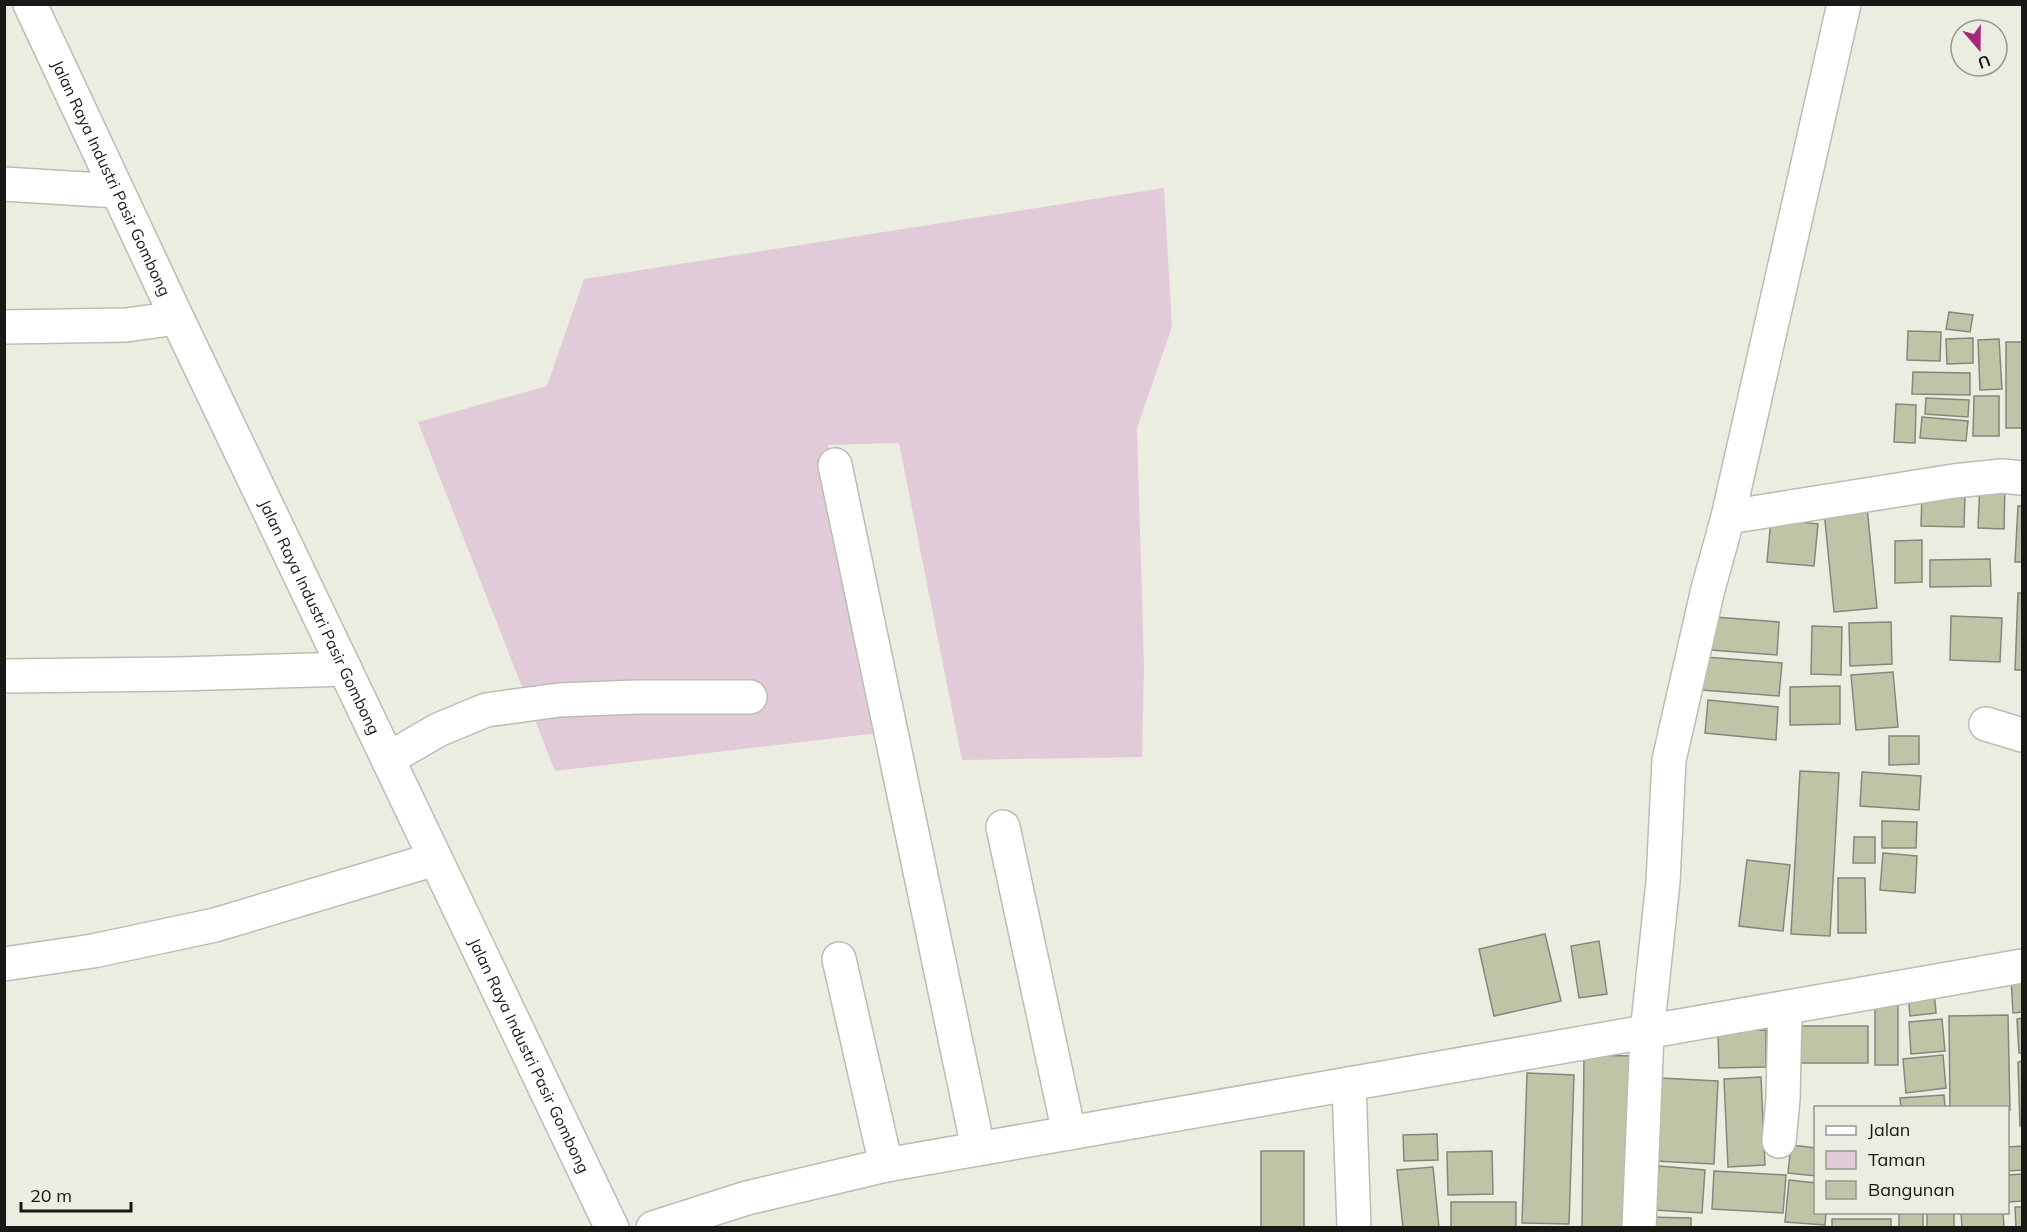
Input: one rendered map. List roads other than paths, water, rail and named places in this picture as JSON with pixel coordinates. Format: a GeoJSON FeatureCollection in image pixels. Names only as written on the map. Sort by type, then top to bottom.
{"type":"FeatureCollection","features":[{"type":"Feature","properties":{"kind":"street","name":"Jalan Raya Industri Pasir Gombong"},"geometry":{"type":"LineString","coordinates":[[30,4],[177,318],[612,1227]]}},
{"type":"Feature","properties":{"kind":"street"},"geometry":{"type":"LineString","coordinates":[[1639,1227],[1647,1033],[1663,882],[1669,760],[1708,589],[1728,517],[1844,4]]}},
{"type":"Feature","properties":{"kind":"street"},"geometry":{"type":"LineString","coordinates":[[4,184],[117,191]]}},
{"type":"Feature","properties":{"kind":"street"},"geometry":{"type":"LineString","coordinates":[[4,327],[126,325],[177,318]]}},
{"type":"Feature","properties":{"kind":"street"},"geometry":{"type":"LineString","coordinates":[[835,465],[978,1148]]}},
{"type":"Feature","properties":{"kind":"street"},"geometry":{"type":"LineString","coordinates":[[1728,517],[1954,481],[2002,476],[2022,478]]}},
{"type":"Feature","properties":{"kind":"street"},"geometry":{"type":"LineString","coordinates":[[4,676],[177,675],[345,669]]}},
{"type":"Feature","properties":{"kind":"street"},"geometry":{"type":"LineString","coordinates":[[388,759],[438,730],[486,710],[559,700],[637,697],[750,698]]}},
{"type":"Feature","properties":{"kind":"street"},"geometry":{"type":"LineString","coordinates":[[1986,724],[2022,735]]}},
{"type":"Feature","properties":{"kind":"street"},"geometry":{"type":"LineString","coordinates":[[1003,827],[1070,1133]]}},
{"type":"Feature","properties":{"kind":"street"},"geometry":{"type":"LineString","coordinates":[[4,964],[93,951],[215,925],[435,858]]}},
{"type":"Feature","properties":{"kind":"street"},"geometry":{"type":"LineString","coordinates":[[839,959],[886,1165]]}},
{"type":"Feature","properties":{"kind":"street"},"geometry":{"type":"LineString","coordinates":[[653,1227],[747,1198],[886,1165],[2022,966]]}},
{"type":"Feature","properties":{"kind":"street"},"geometry":{"type":"LineString","coordinates":[[1779,1141],[1783,1099],[1785,1009]]}},
{"type":"Feature","properties":{"kind":"street"},"geometry":{"type":"LineString","coordinates":[[1349,1084],[1354,1227]]}}]}
